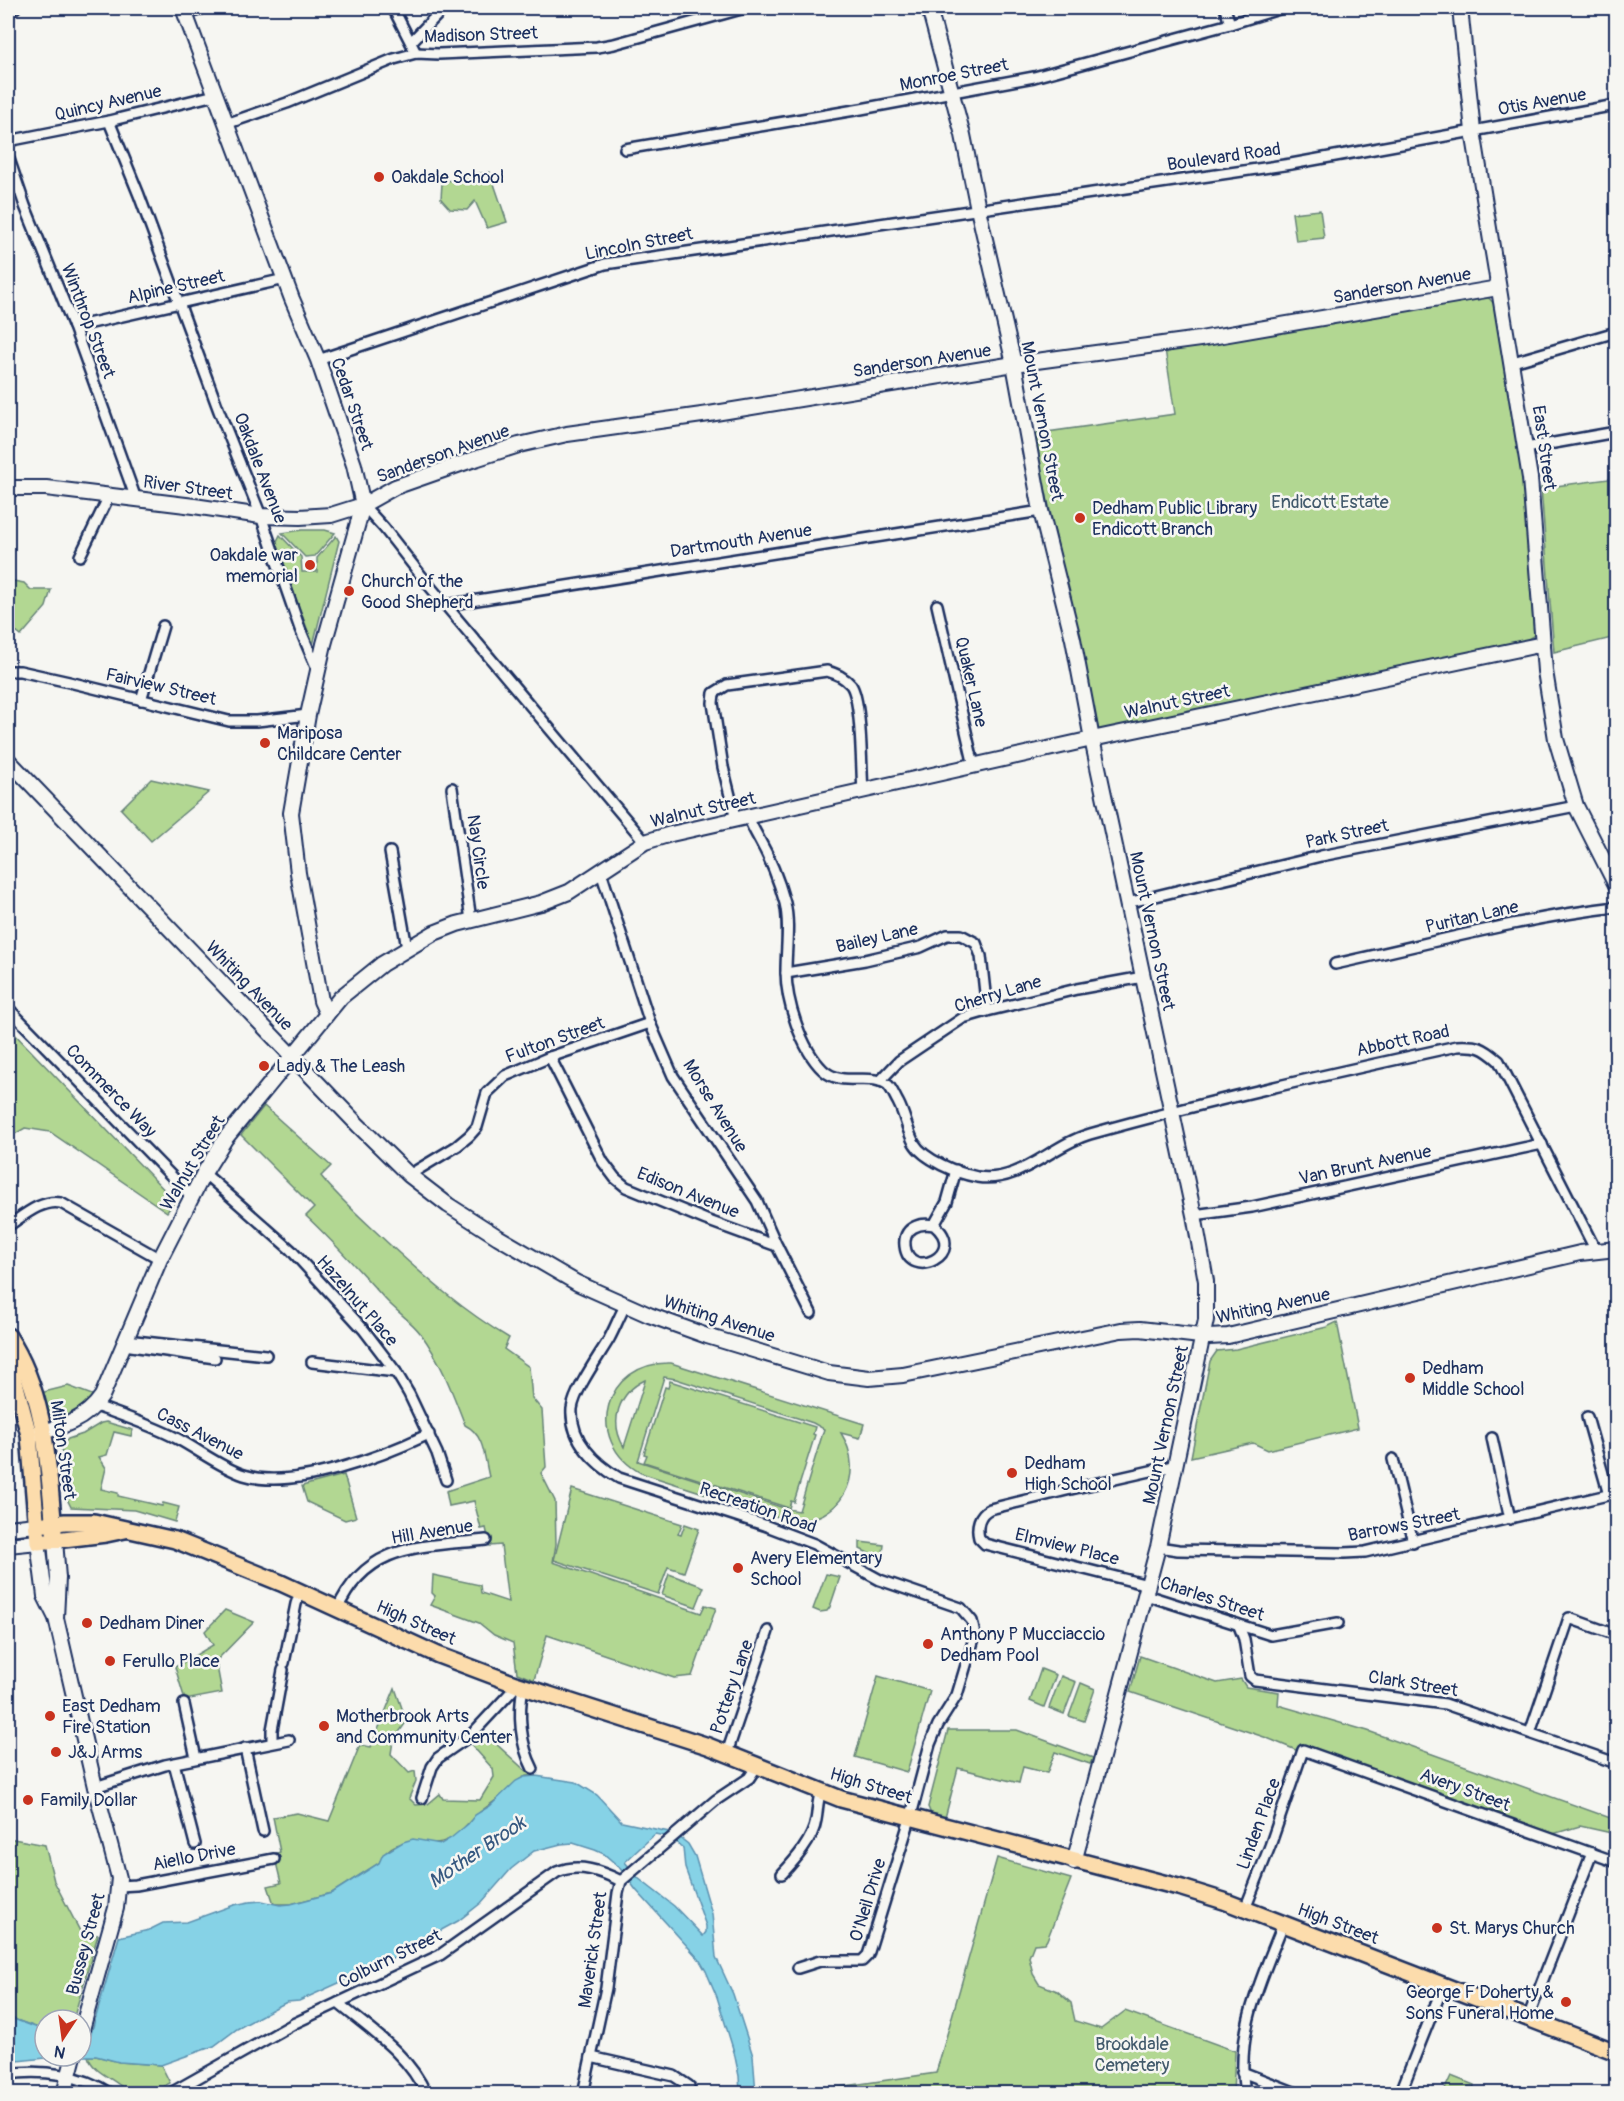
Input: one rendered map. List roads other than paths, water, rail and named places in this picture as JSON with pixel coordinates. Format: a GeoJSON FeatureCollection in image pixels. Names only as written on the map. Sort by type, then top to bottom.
{"type":"FeatureCollection","features":[{"type":"Feature","properties":{"kind":"main road","name":"Milton Street"},"geometry":{"type":"LineString","coordinates":[[8,1336],[28,1373],[38,1406],[36,1433],[38,1542]]}},
{"type":"Feature","properties":{"kind":"main road","name":"Milton Street"},"geometry":{"type":"LineString","coordinates":[[8,1356],[36,1433],[55,1540]]}},
{"type":"Feature","properties":{"kind":"main road","name":"High Street"},"geometry":{"type":"LineString","coordinates":[[36,1525],[94,1522],[164,1536],[300,1592],[420,1648],[519,1686],[727,1753],[862,1806],[1182,1888],[1245,1909],[1617,2052]]}},
{"type":"Feature","properties":{"kind":"main road","name":"High Street"},"geometry":{"type":"LineString","coordinates":[[38,1542],[125,1530]]}},
{"type":"Feature","properties":{"kind":"street"},"geometry":{"type":"LineString","coordinates":[[8,9],[15,8]]}},
{"type":"Feature","properties":{"kind":"street"},"geometry":{"type":"LineString","coordinates":[[184,11],[203,8]]}},
{"type":"Feature","properties":{"kind":"street"},"geometry":{"type":"LineString","coordinates":[[393,8],[416,53]]}},
{"type":"Feature","properties":{"kind":"street"},"geometry":{"type":"LineString","coordinates":[[411,42],[444,8]]}},
{"type":"Feature","properties":{"kind":"street","name":"Madison Street"},"geometry":{"type":"LineString","coordinates":[[226,123],[287,103],[394,59],[416,53],[597,47],[745,8]]}},
{"type":"Feature","properties":{"kind":"street","name":"Mount Vernon Street"},"geometry":{"type":"LineString","coordinates":[[929,8],[953,92],[1014,364],[1041,511],[1073,639],[1206,1281],[1207,1307],[1177,1465],[1131,1653],[1074,1862]]}},
{"type":"Feature","properties":{"kind":"street"},"geometry":{"type":"LineString","coordinates":[[1225,8],[1230,24]]}},
{"type":"Feature","properties":{"kind":"street","name":"Monroe Street"},"geometry":{"type":"LineString","coordinates":[[625,149],[1034,76],[1282,8]]}},
{"type":"Feature","properties":{"kind":"street","name":"East Street"},"geometry":{"type":"LineString","coordinates":[[1460,8],[1473,131],[1526,448],[1536,537],[1545,671],[1556,739],[1576,806],[1612,864],[1617,885]]}},
{"type":"Feature","properties":{"kind":"street","name":"Cedar Street"},"geometry":{"type":"LineString","coordinates":[[184,11],[318,360],[354,465],[363,505],[645,842]]}},
{"type":"Feature","properties":{"kind":"street","name":"Quincy Avenue"},"geometry":{"type":"LineString","coordinates":[[8,141],[109,121],[215,95]]}},
{"type":"Feature","properties":{"kind":"street"},"geometry":{"type":"LineString","coordinates":[[1615,106],[1617,117]]}},
{"type":"Feature","properties":{"kind":"street","name":"Otis Avenue"},"geometry":{"type":"LineString","coordinates":[[1473,131],[1615,106]]}},
{"type":"Feature","properties":{"kind":"street","name":"Oakdale Avenue"},"geometry":{"type":"LineString","coordinates":[[109,121],[261,516],[300,629],[318,672]]}},
{"type":"Feature","properties":{"kind":"street","name":"Boulevard Road"},"geometry":{"type":"LineString","coordinates":[[978,209],[1292,164],[1473,131]]}},
{"type":"Feature","properties":{"kind":"street","name":"Winthrop Street"},"geometry":{"type":"LineString","coordinates":[[8,156],[25,206],[74,327],[136,499]]}},
{"type":"Feature","properties":{"kind":"street","name":"Lincoln Street"},"geometry":{"type":"LineString","coordinates":[[318,360],[605,264],[978,209]]}},
{"type":"Feature","properties":{"kind":"street","name":"Alpine Street"},"geometry":{"type":"LineString","coordinates":[[74,327],[285,279]]}},
{"type":"Feature","properties":{"kind":"street","name":"Sanderson Avenue"},"geometry":{"type":"LineString","coordinates":[[363,505],[395,487],[509,448],[567,434],[709,414],[1014,364],[1200,339],[1498,288]]}},
{"type":"Feature","properties":{"kind":"street"},"geometry":{"type":"LineString","coordinates":[[1513,362],[1617,333]]}},
{"type":"Feature","properties":{"kind":"street"},"geometry":{"type":"LineString","coordinates":[[1526,448],[1617,432]]}},
{"type":"Feature","properties":{"kind":"street","name":"River Street"},"geometry":{"type":"LineString","coordinates":[[8,488],[46,488],[261,516],[331,515],[363,505]]}},
{"type":"Feature","properties":{"kind":"street"},"geometry":{"type":"LineString","coordinates":[[80,556],[109,496]]}},
{"type":"Feature","properties":{"kind":"street"},"geometry":{"type":"LineString","coordinates":[[327,1014],[321,1001],[298,873],[291,813],[318,672],[363,505]]}},
{"type":"Feature","properties":{"kind":"street","name":"Dartmouth Avenue"},"geometry":{"type":"LineString","coordinates":[[446,605],[1041,511]]}},
{"type":"Feature","properties":{"kind":"street","name":"Quaker Lane"},"geometry":{"type":"LineString","coordinates":[[937,605],[974,766]]}},
{"type":"Feature","properties":{"kind":"street"},"geometry":{"type":"LineString","coordinates":[[141,700],[163,626]]}},
{"type":"Feature","properties":{"kind":"street","name":"Walnut Street"},"geometry":{"type":"LineString","coordinates":[[96,1406],[160,1259],[191,1196],[236,1125],[327,1014],[355,985],[407,948],[445,928],[541,903],[569,892],[645,842],[671,834],[1092,739],[1543,644]]}},
{"type":"Feature","properties":{"kind":"street","name":"Fairview Street"},"geometry":{"type":"LineString","coordinates":[[8,671],[20,671],[237,722],[308,715]]}},
{"type":"Feature","properties":{"kind":"street"},"geometry":{"type":"LineString","coordinates":[[863,791],[859,717],[855,692],[842,676],[827,671],[727,685],[714,693],[713,703],[723,767],[743,819],[759,837],[786,906],[788,918],[786,973],[789,1004],[801,1036],[824,1071],[850,1081],[880,1081]]}},
{"type":"Feature","properties":{"kind":"street","name":"Whiting Avenue"},"geometry":{"type":"LineString","coordinates":[[8,760],[292,1057],[409,1174],[448,1205],[577,1283],[625,1306],[707,1336],[829,1373],[855,1377],[886,1377],[1121,1330],[1159,1330],[1202,1336],[1228,1336],[1596,1251],[1617,1249]]}},
{"type":"Feature","properties":{"kind":"street","name":"Nay Circle"},"geometry":{"type":"LineString","coordinates":[[452,788],[471,920]]}},
{"type":"Feature","properties":{"kind":"street","name":"Park Street"},"geometry":{"type":"LineString","coordinates":[[1127,903],[1321,856],[1576,806]]}},
{"type":"Feature","properties":{"kind":"street"},"geometry":{"type":"LineString","coordinates":[[390,852],[407,948]]}},
{"type":"Feature","properties":{"kind":"street","name":"Morse Avenue"},"geometry":{"type":"LineString","coordinates":[[601,872],[650,1023],[673,1076],[757,1201],[811,1313]]}},
{"type":"Feature","properties":{"kind":"street","name":"Puritan Lane"},"geometry":{"type":"LineString","coordinates":[[1335,964],[1502,926],[1575,912],[1617,907]]}},
{"type":"Feature","properties":{"kind":"street","name":"Bailey Lane"},"geometry":{"type":"LineString","coordinates":[[786,973],[865,960],[921,947],[947,935],[961,934],[976,943],[981,956],[987,1011]]}},
{"type":"Feature","properties":{"kind":"street","name":"Cherry Lane"},"geometry":{"type":"LineString","coordinates":[[880,1081],[899,1061],[963,1018],[1077,989],[1143,976]]}},
{"type":"Feature","properties":{"kind":"street","name":"Commerce Way"},"geometry":{"type":"LineString","coordinates":[[8,1008],[191,1196]]}},
{"type":"Feature","properties":{"kind":"street","name":"Fulton Street"},"geometry":{"type":"LineString","coordinates":[[409,1174],[457,1146],[469,1136],[477,1127],[488,1093],[505,1076],[550,1057],[650,1023]]}},
{"type":"Feature","properties":{"kind":"street","name":"Abbott Road"},"geometry":{"type":"LineString","coordinates":[[880,1081],[889,1086],[903,1111],[915,1144],[924,1156],[978,1177],[1005,1175],[1023,1169],[1080,1137],[1172,1111],[1456,1046],[1474,1045],[1485,1049],[1499,1060],[1596,1251]]}},
{"type":"Feature","properties":{"kind":"street","name":"Edison Avenue"},"geometry":{"type":"LineString","coordinates":[[550,1057],[603,1162],[615,1178],[626,1187],[777,1246]]}},
{"type":"Feature","properties":{"kind":"street","name":"Van Brunt Avenue"},"geometry":{"type":"LineString","coordinates":[[1194,1215],[1252,1207],[1542,1144]]}},
{"type":"Feature","properties":{"kind":"street"},"geometry":{"type":"LineString","coordinates":[[934,1226],[947,1202],[956,1170]]}},
{"type":"Feature","properties":{"kind":"street","name":"Hazelnut Place"},"geometry":{"type":"LineString","coordinates":[[204,1173],[291,1250],[363,1330],[396,1372],[429,1434],[446,1480]]}},
{"type":"Feature","properties":{"kind":"street"},"geometry":{"type":"LineString","coordinates":[[8,1226],[46,1203],[61,1203],[160,1259]]}},
{"type":"Feature","properties":{"kind":"street"},"geometry":{"type":"LineString","coordinates":[[920,1224],[934,1226],[945,1240],[942,1253],[933,1262],[914,1260],[906,1250],[905,1244],[909,1232],[920,1224]]}},
{"type":"Feature","properties":{"kind":"street","name":"Recreation Road"},"geometry":{"type":"LineString","coordinates":[[625,1306],[577,1394],[572,1411],[575,1430],[585,1450],[601,1467],[619,1479],[774,1528],[814,1544],[880,1580],[961,1608],[972,1621],[975,1628],[974,1641],[957,1695],[934,1734],[910,1819]]}},
{"type":"Feature","properties":{"kind":"street"},"geometry":{"type":"LineString","coordinates":[[125,1342],[266,1355]]}},
{"type":"Feature","properties":{"kind":"street"},"geometry":{"type":"LineString","coordinates":[[125,1342],[215,1358]]}},
{"type":"Feature","properties":{"kind":"street"},"geometry":{"type":"LineString","coordinates":[[312,1362],[396,1372]]}},
{"type":"Feature","properties":{"kind":"street"},"geometry":{"type":"LineString","coordinates":[[36,1433],[80,1419],[96,1406]]}},
{"type":"Feature","properties":{"kind":"street","name":"Cass Avenue"},"geometry":{"type":"LineString","coordinates":[[96,1406],[165,1432],[235,1472],[267,1480],[304,1476],[360,1461],[391,1451],[429,1434]]}},
{"type":"Feature","properties":{"kind":"street"},"geometry":{"type":"LineString","coordinates":[[1587,1417],[1613,1494]]}},
{"type":"Feature","properties":{"kind":"street"},"geometry":{"type":"LineString","coordinates":[[1492,1438],[1510,1519]]}},
{"type":"Feature","properties":{"kind":"street"},"geometry":{"type":"LineString","coordinates":[[1393,1459],[1413,1542]]}},
{"type":"Feature","properties":{"kind":"street","name":"Elmview Place"},"geometry":{"type":"LineString","coordinates":[[1147,1590],[985,1544],[979,1539],[980,1518],[990,1509],[1177,1465]]}},
{"type":"Feature","properties":{"kind":"street","name":"Barrows Street"},"geometry":{"type":"LineString","coordinates":[[1158,1547],[1178,1550],[1354,1553],[1413,1542],[1613,1494]]}},
{"type":"Feature","properties":{"kind":"street"},"geometry":{"type":"LineString","coordinates":[[8,1528],[36,1525]]}},
{"type":"Feature","properties":{"kind":"street","name":"Bussey Street"},"geometry":{"type":"LineString","coordinates":[[55,1540],[58,1589],[56,1618]]}},
{"type":"Feature","properties":{"kind":"street","name":"Hill Avenue"},"geometry":{"type":"LineString","coordinates":[[337,1610],[345,1594],[359,1576],[382,1558],[411,1549],[486,1540]]}},
{"type":"Feature","properties":{"kind":"street"},"geometry":{"type":"LineString","coordinates":[[8,1545],[38,1542]]}},
{"type":"Feature","properties":{"kind":"street","name":"Bussey Street"},"geometry":{"type":"LineString","coordinates":[[38,1542],[45,1596],[56,1618],[95,1787],[117,1864],[119,1886],[116,1908],[88,2008]]}},
{"type":"Feature","properties":{"kind":"street","name":"Charles Street"},"geometry":{"type":"LineString","coordinates":[[1147,1590],[1239,1626],[1276,1635],[1338,1623]]}},
{"type":"Feature","properties":{"kind":"street"},"geometry":{"type":"LineString","coordinates":[[272,1742],[272,1730],[296,1602],[300,1592]]}},
{"type":"Feature","properties":{"kind":"street"},"geometry":{"type":"LineString","coordinates":[[1530,1733],[1569,1618],[1617,1635]]}},
{"type":"Feature","properties":{"kind":"street","name":"Clark Street"},"geometry":{"type":"LineString","coordinates":[[1239,1626],[1243,1635],[1250,1676],[1255,1680],[1445,1704],[1617,1763]]}},
{"type":"Feature","properties":{"kind":"street","name":"Pottery Lane"},"geometry":{"type":"LineString","coordinates":[[727,1753],[768,1631]]}},
{"type":"Feature","properties":{"kind":"street"},"geometry":{"type":"LineString","coordinates":[[519,1686],[523,1743],[533,1769]]}},
{"type":"Feature","properties":{"kind":"street"},"geometry":{"type":"LineString","coordinates":[[423,1798],[432,1767],[438,1758],[475,1731],[519,1686]]}},
{"type":"Feature","properties":{"kind":"street"},"geometry":{"type":"LineString","coordinates":[[184,1704],[196,1758]]}},
{"type":"Feature","properties":{"kind":"street"},"geometry":{"type":"LineString","coordinates":[[95,1787],[174,1763],[289,1740]]}},
{"type":"Feature","properties":{"kind":"street"},"geometry":{"type":"LineString","coordinates":[[245,1748],[263,1831]]}},
{"type":"Feature","properties":{"kind":"street","name":"Avery Street"},"geometry":{"type":"LineString","coordinates":[[1303,1750],[1617,1862]]}},
{"type":"Feature","properties":{"kind":"street","name":"Linden Place"},"geometry":{"type":"LineString","coordinates":[[1245,1909],[1270,1846],[1303,1750]]}},
{"type":"Feature","properties":{"kind":"street"},"geometry":{"type":"LineString","coordinates":[[174,1763],[195,1844]]}},
{"type":"Feature","properties":{"kind":"street","name":"Maverick Street"},"geometry":{"type":"LineString","coordinates":[[583,2094],[606,1988],[618,1893],[622,1880],[716,1800],[749,1778],[757,1766]]}},
{"type":"Feature","properties":{"kind":"street"},"geometry":{"type":"LineString","coordinates":[[782,1874],[801,1851],[814,1828],[816,1804],[820,1791]]}},
{"type":"Feature","properties":{"kind":"street","name":"O'Neil Drive"},"geometry":{"type":"LineString","coordinates":[[798,1968],[820,1960],[857,1962],[866,1959],[910,1819]]}},
{"type":"Feature","properties":{"kind":"street"},"geometry":{"type":"LineString","coordinates":[[1528,2018],[1592,1853]]}},
{"type":"Feature","properties":{"kind":"street","name":"Aiello Drive"},"geometry":{"type":"LineString","coordinates":[[119,1886],[136,1885],[274,1859]]}},
{"type":"Feature","properties":{"kind":"street","name":"Colburn Street"},"geometry":{"type":"LineString","coordinates":[[169,2094],[295,2023],[441,1955],[562,1870],[585,1868],[622,1880]]}},
{"type":"Feature","properties":{"kind":"street"},"geometry":{"type":"LineString","coordinates":[[1245,2094],[1242,2072],[1243,2044],[1249,2014],[1283,1924]]}},
{"type":"Feature","properties":{"kind":"street"},"geometry":{"type":"LineString","coordinates":[[1400,2094],[1443,1986]]}},
{"type":"Feature","properties":{"kind":"street"},"geometry":{"type":"LineString","coordinates":[[338,2002],[400,2056],[416,2076],[426,2094]]}},
{"type":"Feature","properties":{"kind":"street"},"geometry":{"type":"LineString","coordinates":[[591,2057],[674,2076],[689,2086]]}},
{"type":"Feature","properties":{"kind":"street"},"geometry":{"type":"LineString","coordinates":[[64,2094],[71,2068]]}},
{"type":"Feature","properties":{"kind":"street"},"geometry":{"type":"LineString","coordinates":[[8,2074],[35,2072],[69,2076],[91,2083],[111,2094]]}},
{"type":"Feature","properties":{"kind":"street"},"geometry":{"type":"LineString","coordinates":[[1242,2072],[1299,2094]]}},
{"type":"Feature","properties":{"kind":"water","name":"Mother Brook"},"geometry":{"type":"Polygon","coordinates":[[[536,1776],[576,1782],[597,1795],[622,1822],[674,1833],[688,1844],[695,1856],[712,1914],[716,1957],[733,1994],[753,2056],[756,2093],[740,2093],[734,2052],[717,1997],[699,1959],[636,1890],[619,1867],[604,1854],[573,1843],[534,1851],[511,1869],[481,1903],[458,1921],[432,1935],[426,1943],[299,2001],[287,2002],[237,2029],[214,2046],[161,2065],[119,2062],[93,2056],[93,2027],[119,1937],[149,1930],[163,1923],[187,1922],[234,1905],[262,1901],[280,1905],[291,1904],[332,1893],[379,1863],[383,1854],[403,1842],[413,1839],[441,1844],[451,1838],[516,1781],[524,1777],[536,1776]],[[655,1834],[625,1862],[638,1878],[674,1906],[703,1936],[706,1926],[685,1868],[683,1848],[669,1837],[655,1834]]]}},
{"type":"Feature","properties":{"kind":"water"},"geometry":{"type":"Polygon","coordinates":[[[8,2017],[33,2026],[33,2059],[8,2062],[8,2017]]]}},
{"type":"Feature","properties":{"kind":"place","name":"Oakdale School"},"geometry":{"type":"Point","coordinates":[379,177]}},
{"type":"Feature","properties":{"kind":"place","name":"Dedham Public Library Endicott Branch"},"geometry":{"type":"Point","coordinates":[1080,518]}},
{"type":"Feature","properties":{"kind":"place","name":"Oakdale war memorial"},"geometry":{"type":"Point","coordinates":[310,565]}},
{"type":"Feature","properties":{"kind":"place","name":"Church of the Good Shepherd"},"geometry":{"type":"Point","coordinates":[349,591]}},
{"type":"Feature","properties":{"kind":"place","name":"Mariposa Childcare Center"},"geometry":{"type":"Point","coordinates":[265,743]}},
{"type":"Feature","properties":{"kind":"place","name":"Lady & The Leash"},"geometry":{"type":"Point","coordinates":[264,1066]}},
{"type":"Feature","properties":{"kind":"place","name":"Dedham Middle School"},"geometry":{"type":"Point","coordinates":[1410,1378]}},
{"type":"Feature","properties":{"kind":"place","name":"Dedham High School"},"geometry":{"type":"Point","coordinates":[1012,1473]}},
{"type":"Feature","properties":{"kind":"place","name":"Avery Elementary School"},"geometry":{"type":"Point","coordinates":[738,1568]}},
{"type":"Feature","properties":{"kind":"place","name":"Dedham Diner"},"geometry":{"type":"Point","coordinates":[87,1623]}},
{"type":"Feature","properties":{"kind":"place","name":"Anthony P Mucciaccio Dedham Pool"},"geometry":{"type":"Point","coordinates":[928,1644]}},
{"type":"Feature","properties":{"kind":"place","name":"Ferullo Place"},"geometry":{"type":"Point","coordinates":[110,1661]}},
{"type":"Feature","properties":{"kind":"place","name":"East Dedham Fire Station"},"geometry":{"type":"Point","coordinates":[50,1716]}},
{"type":"Feature","properties":{"kind":"place","name":"Motherbrook Arts and Community Center"},"geometry":{"type":"Point","coordinates":[324,1726]}},
{"type":"Feature","properties":{"kind":"place","name":"J&J Arms"},"geometry":{"type":"Point","coordinates":[56,1752]}},
{"type":"Feature","properties":{"kind":"place","name":"Family Dollar"},"geometry":{"type":"Point","coordinates":[28,1800]}},
{"type":"Feature","properties":{"kind":"place","name":"St. Marys Church"},"geometry":{"type":"Point","coordinates":[1437,1928]}},
{"type":"Feature","properties":{"kind":"place","name":"George F Doherty & Sons Funeral Home"},"geometry":{"type":"Point","coordinates":[1566,2002]}},
{"type":"Feature","properties":{"kind":"park label","name":"Endicott Estate"},"geometry":{"type":"Point","coordinates":[1330,502]}},
{"type":"Feature","properties":{"kind":"park label","name":"Brookdale Cemetery"},"geometry":{"type":"Point","coordinates":[1132,2054]}}]}
